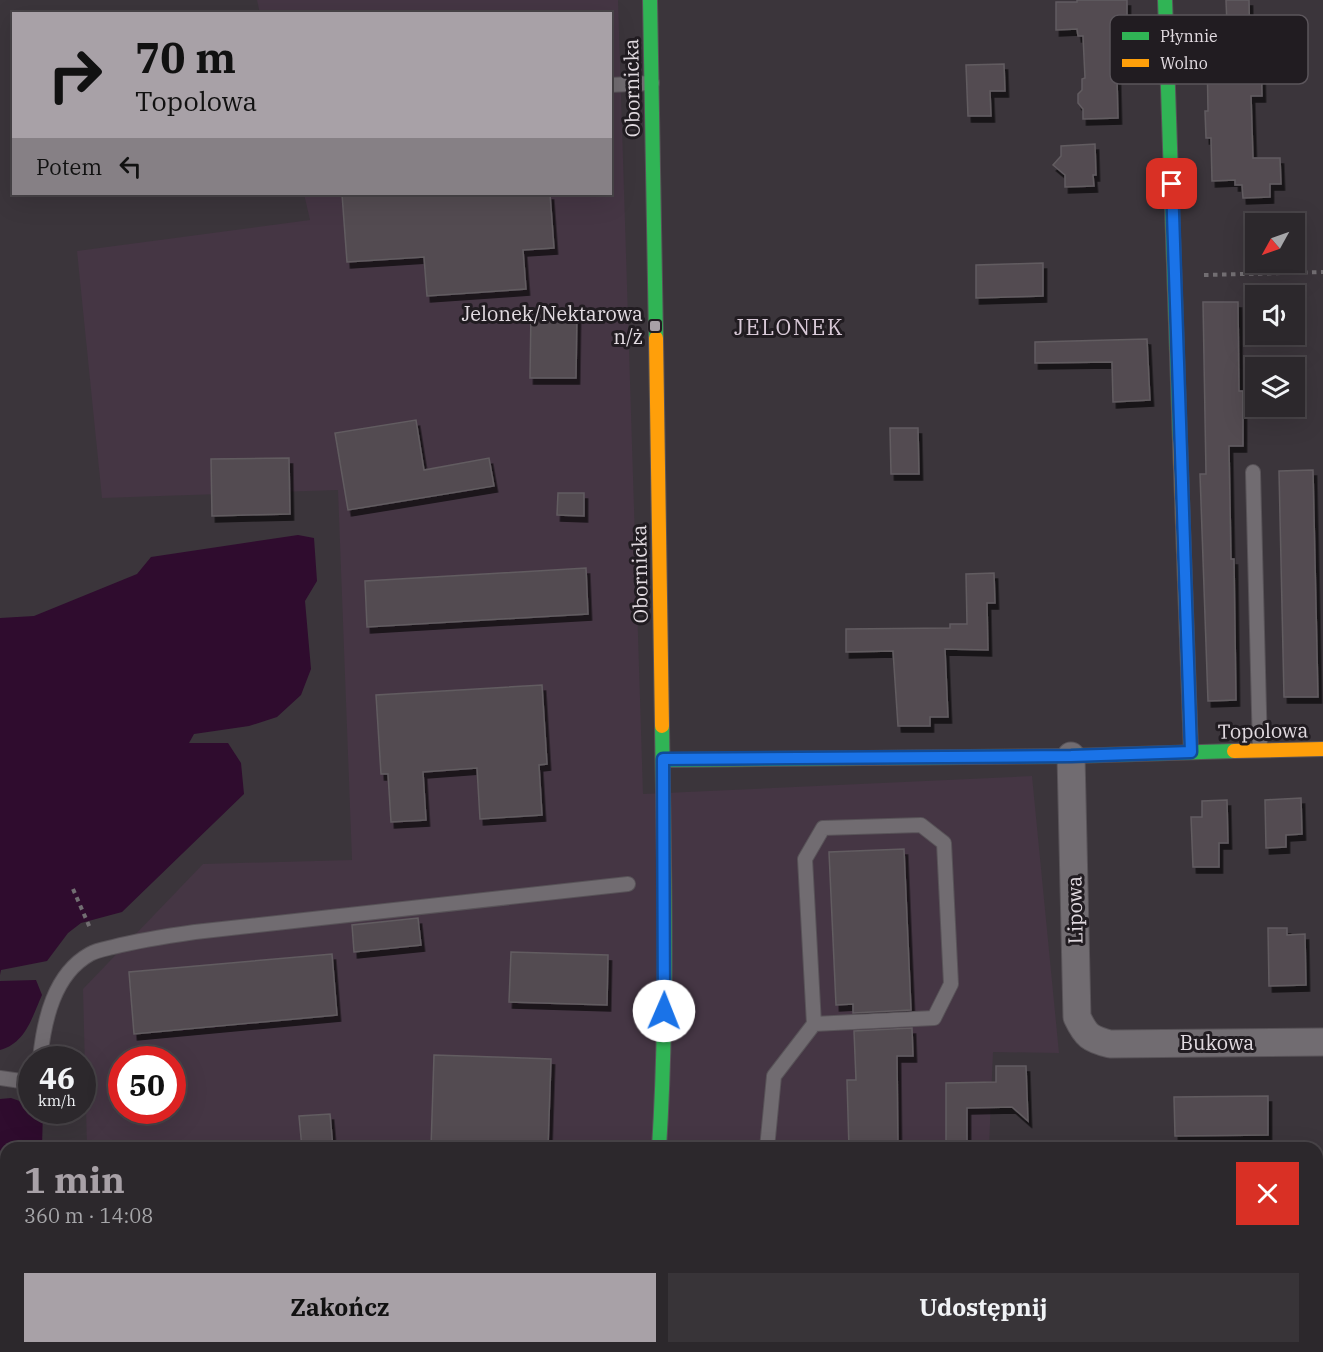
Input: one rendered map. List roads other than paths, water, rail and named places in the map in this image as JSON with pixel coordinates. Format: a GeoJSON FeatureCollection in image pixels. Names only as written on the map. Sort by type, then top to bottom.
{"type":"FeatureCollection","features":[{"type":"Feature","properties":{"kind":"street","name":"Obornicka"},"geometry":{"type":"LineString","coordinates":[[650,0],[665,987],[659,1142]]}},
{"type":"Feature","properties":{"kind":"street"},"geometry":{"type":"LineString","coordinates":[[1165,0],[1166,15]]}},
{"type":"Feature","properties":{"kind":"street"},"geometry":{"type":"LineString","coordinates":[[1168,84],[1191,752]]}},
{"type":"Feature","properties":{"kind":"street","name":"Topolowa"},"geometry":{"type":"LineString","coordinates":[[663,759],[1071,756],[1323,749]]}},
{"type":"Feature","properties":{"kind":"street","name":"Lipowa"},"geometry":{"type":"LineString","coordinates":[[1071,756],[1077,1017],[1085,1033],[1096,1040],[1110,1044]]}},
{"type":"Feature","properties":{"kind":"street","name":"Bukowa"},"geometry":{"type":"LineString","coordinates":[[1110,1044],[1323,1042]]}},
{"type":"Feature","properties":{"kind":"lane"},"geometry":{"type":"LineString","coordinates":[[612,85],[652,83]]}},
{"type":"Feature","properties":{"kind":"lane"},"geometry":{"type":"LineString","coordinates":[[1253,472],[1260,750]]}},
{"type":"Feature","properties":{"kind":"lane"},"geometry":{"type":"LineString","coordinates":[[768,1142],[774,1076],[814,1024],[805,859],[823,828],[921,825],[944,843],[951,984],[934,1018],[814,1024]]}},
{"type":"Feature","properties":{"kind":"lane"},"geometry":{"type":"LineString","coordinates":[[41,1046],[54,998],[64,977],[75,964],[92,952],[133,942],[195,932],[628,884]]}},
{"type":"Feature","properties":{"kind":"lane"},"geometry":{"type":"LineString","coordinates":[[0,1078],[18,1081]]}},
{"type":"Feature","properties":{"kind":"place","name":"Jelonek/Nektarowa n/ż"},"geometry":{"type":"Point","coordinates":[655,326]}},
{"type":"Feature","properties":{"kind":"district","name":"JELONEK"},"geometry":{"type":"Point","coordinates":[789,327]}}]}
